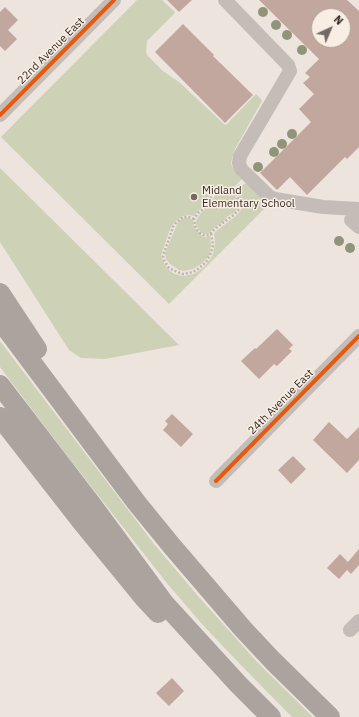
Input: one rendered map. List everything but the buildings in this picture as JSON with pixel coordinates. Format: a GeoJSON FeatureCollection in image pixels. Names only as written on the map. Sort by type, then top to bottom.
{"type":"FeatureCollection","features":[{"type":"Feature","properties":{"kind":"highway"},"geometry":{"type":"LineString","coordinates":[[0,293],[136,502]]}},
{"type":"Feature","properties":{"kind":"highway"},"geometry":{"type":"LineString","coordinates":[[0,320],[136,502],[171,546],[243,629],[330,717]]}},
{"type":"Feature","properties":{"kind":"highway"},"geometry":{"type":"LineString","coordinates":[[0,384],[164,602],[238,684],[271,717]]}},
{"type":"Feature","properties":{"kind":"highway"},"geometry":{"type":"LineString","coordinates":[[0,417],[82,522],[144,598],[179,636],[238,684]]}},
{"type":"Feature","properties":{"kind":"street","name":"22nd Avenue East"},"geometry":{"type":"LineString","coordinates":[[1,113],[114,0]]}},
{"type":"Feature","properties":{"kind":"street"},"geometry":{"type":"LineString","coordinates":[[225,0],[288,65],[290,71],[240,156],[239,163],[241,169],[270,197],[275,199],[359,211]]}},
{"type":"Feature","properties":{"kind":"street"},"geometry":{"type":"LineString","coordinates":[[359,211],[351,220],[359,227]]}},
{"type":"Feature","properties":{"kind":"street","name":"24th Avenue East"},"geometry":{"type":"LineString","coordinates":[[216,481],[359,336]]}},
{"type":"Feature","properties":{"kind":"path"},"geometry":{"type":"LineString","coordinates":[[220,190],[233,192],[238,199],[239,209],[211,233],[207,235],[200,233],[195,226],[194,219],[198,213],[207,206],[213,193],[220,190]]}},
{"type":"Feature","properties":{"kind":"path"},"geometry":{"type":"LineString","coordinates":[[194,219],[183,217],[173,227],[163,256],[169,268],[183,274],[198,269],[206,262],[211,252],[213,245],[211,233]]}},
{"type":"Feature","properties":{"kind":"green space"},"geometry":{"type":"Polygon","coordinates":[[[137,0],[162,0],[175,12],[147,41],[146,52],[163,71],[179,82],[225,125],[256,94],[262,101],[235,149],[232,158],[231,164],[241,180],[231,189],[218,188],[209,197],[205,206],[194,216],[183,216],[173,224],[161,256],[165,265],[170,271],[183,276],[194,274],[204,267],[213,254],[215,232],[237,215],[241,210],[240,199],[236,192],[244,184],[247,183],[268,205],[169,304],[1,137],[137,0]]]}},
{"type":"Feature","properties":{"kind":"green space"},"geometry":{"type":"Polygon","coordinates":[[[0,168],[179,345],[105,359],[81,358],[69,350],[0,242],[0,168]]]}},
{"type":"Feature","properties":{"kind":"green space"},"geometry":{"type":"Polygon","coordinates":[[[224,191],[230,193],[236,198],[236,211],[228,216],[208,234],[202,233],[196,225],[196,221],[216,194],[224,191]]]}},
{"type":"Feature","properties":{"kind":"green space"},"geometry":{"type":"Polygon","coordinates":[[[185,218],[190,218],[193,220],[194,227],[204,237],[210,236],[211,245],[209,256],[201,264],[193,269],[184,271],[179,270],[170,264],[166,259],[165,253],[178,222],[185,218]]]}},
{"type":"Feature","properties":{"kind":"green space"},"geometry":{"type":"Polygon","coordinates":[[[0,341],[154,544],[258,663],[313,717],[292,717],[201,623],[166,582],[0,367],[0,341]]]}},
{"type":"Feature","properties":{"kind":"cycle path"},"geometry":{"type":"LineString","coordinates":[[0,115],[114,0]]}},
{"type":"Feature","properties":{"kind":"cycle path"},"geometry":{"type":"LineString","coordinates":[[216,481],[359,336]]}},
{"type":"Feature","properties":{"kind":"place","name":"Midland Elementary School"},"geometry":{"type":"Point","coordinates":[194,197]}}]}
